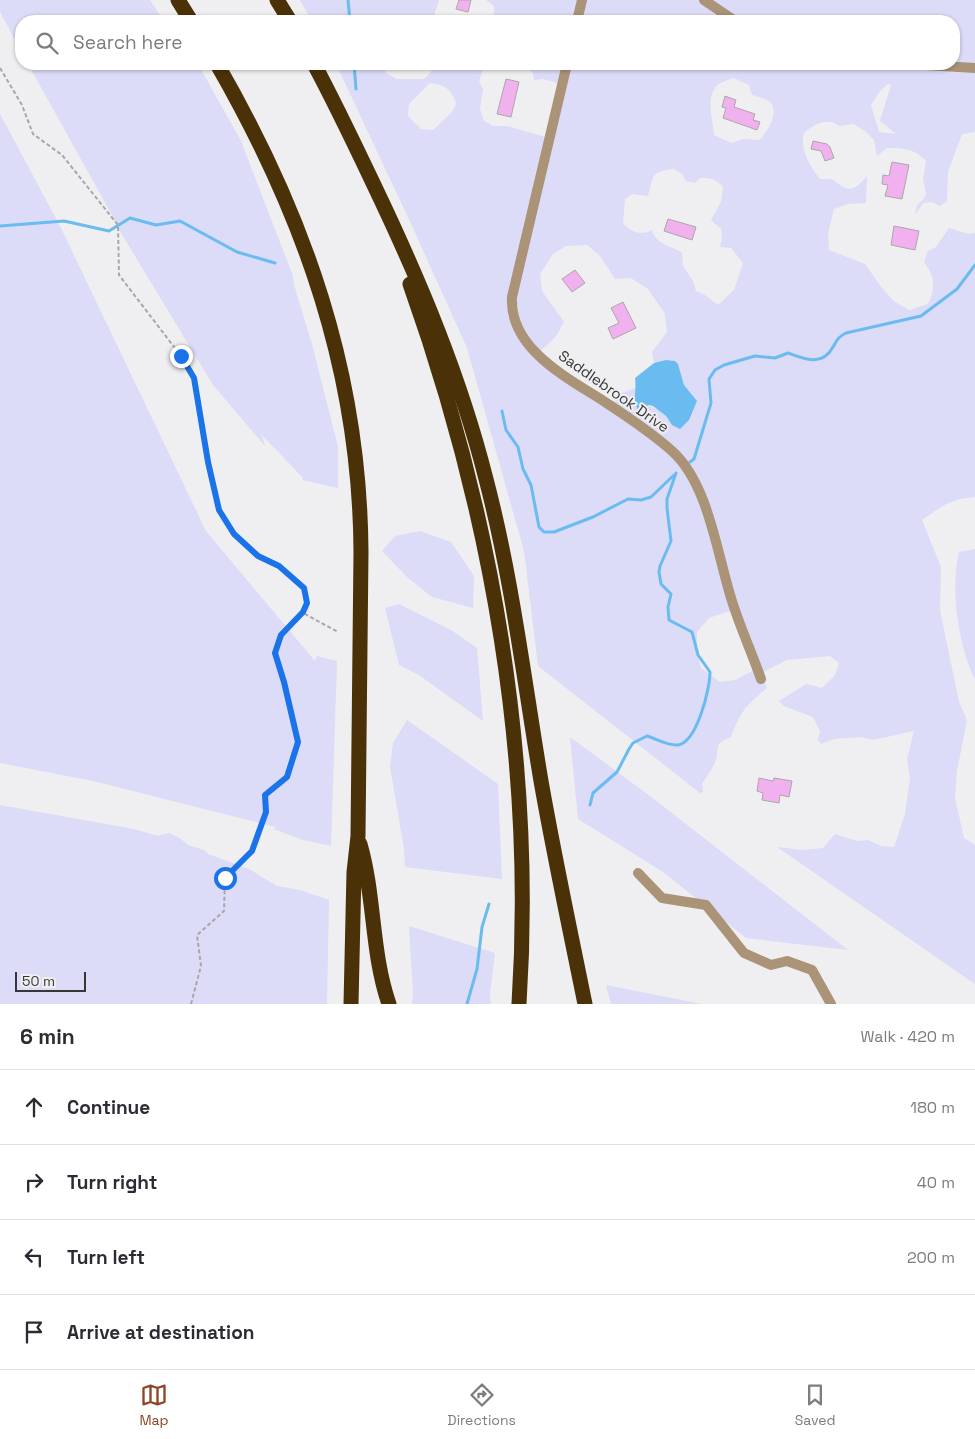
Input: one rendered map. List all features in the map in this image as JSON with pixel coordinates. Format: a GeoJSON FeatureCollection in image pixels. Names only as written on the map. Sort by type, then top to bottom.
{"type":"FeatureCollection","features":[{"type":"Feature","properties":{"kind":"highway"},"geometry":{"type":"LineString","coordinates":[[178,0],[187,15]]}},
{"type":"Feature","properties":{"kind":"highway"},"geometry":{"type":"LineString","coordinates":[[277,0],[286,15]]}},
{"type":"Feature","properties":{"kind":"highway"},"geometry":{"type":"LineString","coordinates":[[219,70],[266,156],[303,242],[327,316],[349,416],[358,484],[361,529],[358,836],[354,872],[351,1004]]}},
{"type":"Feature","properties":{"kind":"highway"},"geometry":{"type":"LineString","coordinates":[[317,70],[367,171],[427,301],[452,368],[486,476],[510,586],[543,792],[585,1004]]}},
{"type":"Feature","properties":{"kind":"highway"},"geometry":{"type":"LineString","coordinates":[[367,171],[417,303],[449,404],[475,504],[496,607],[508,684],[518,787],[522,891],[518,1004]]}},
{"type":"Feature","properties":{"kind":"highway"},"geometry":{"type":"LineString","coordinates":[[358,836],[367,869],[376,950],[389,1004]]}},
{"type":"Feature","properties":{"kind":"highway"},"geometry":{"type":"LineString","coordinates":[[566,908],[595,1004]]}},
{"type":"Feature","properties":{"kind":"street"},"geometry":{"type":"LineString","coordinates":[[578,15],[582,0]]}},
{"type":"Feature","properties":{"kind":"street"},"geometry":{"type":"LineString","coordinates":[[704,0],[726,15]]}},
{"type":"Feature","properties":{"kind":"street"},"geometry":{"type":"LineString","coordinates":[[960,67],[975,68]]}},
{"type":"Feature","properties":{"kind":"street","name":"Saddlebrook Drive"},"geometry":{"type":"LineString","coordinates":[[566,70],[512,297],[511,308],[515,322],[522,336],[541,358],[558,372],[640,426],[673,452],[688,468],[703,499],[732,602],[761,679]]}},
{"type":"Feature","properties":{"kind":"street"},"geometry":{"type":"LineString","coordinates":[[638,872],[662,898],[706,905],[744,953],[771,965],[788,961],[812,970],[831,1004]]}},
{"type":"Feature","properties":{"kind":"path"},"geometry":{"type":"LineString","coordinates":[[0,68],[22,105],[34,134],[62,155],[118,225],[119,274],[181,356],[194,378],[208,462],[219,510],[234,534],[258,556],[279,566],[304,588],[307,603],[303,612],[281,635],[275,653],[298,742],[287,777],[265,795],[266,812],[252,851],[225,878],[224,911],[197,935],[201,966],[191,1004]]}},
{"type":"Feature","properties":{"kind":"path"},"geometry":{"type":"LineString","coordinates":[[303,612],[338,632]]}},
{"type":"Feature","properties":{"kind":"shaded area"},"geometry":{"type":"Polygon","coordinates":[[[0,0],[150,0],[160,15],[15,15],[15,40],[0,12],[0,0]]]}},
{"type":"Feature","properties":{"kind":"shaded area"},"geometry":{"type":"Polygon","coordinates":[[[300,0],[439,0],[435,15],[309,15],[300,0]]]}},
{"type":"Feature","properties":{"kind":"shaded area"},"geometry":{"type":"Polygon","coordinates":[[[486,0],[975,0],[975,132],[962,134],[948,172],[947,201],[940,206],[932,202],[923,203],[915,215],[917,205],[926,194],[923,179],[926,161],[918,154],[898,148],[887,148],[877,156],[874,140],[865,131],[853,124],[839,126],[830,122],[821,123],[804,133],[803,145],[806,157],[820,179],[832,179],[843,187],[851,189],[867,176],[866,203],[848,204],[834,209],[828,233],[829,250],[865,264],[882,288],[895,302],[909,310],[928,304],[931,298],[933,282],[924,262],[928,251],[936,247],[949,228],[969,234],[975,233],[975,497],[959,499],[947,504],[922,520],[941,567],[940,610],[959,702],[967,720],[957,771],[955,798],[964,838],[975,845],[975,984],[777,847],[802,850],[823,848],[835,834],[857,841],[868,840],[881,846],[894,847],[905,814],[910,778],[907,759],[914,731],[873,740],[861,737],[834,739],[821,744],[818,740],[820,731],[813,717],[784,706],[779,701],[806,684],[822,688],[835,675],[839,663],[830,656],[787,660],[761,673],[767,688],[745,709],[731,737],[719,745],[717,757],[711,771],[702,784],[703,792],[700,793],[538,666],[524,551],[467,348],[339,70],[385,70],[386,73],[396,79],[424,79],[431,70],[483,70],[479,81],[483,89],[480,109],[484,121],[493,126],[507,126],[549,138],[562,84],[543,79],[534,80],[533,73],[529,70],[960,70],[960,15],[494,15],[494,6],[486,0]],[[734,78],[719,84],[712,94],[710,108],[714,135],[731,143],[743,139],[759,140],[771,123],[774,112],[773,107],[765,99],[752,95],[749,85],[734,78]],[[430,83],[409,104],[408,116],[421,129],[433,130],[452,112],[456,104],[450,91],[440,85],[430,83]],[[888,84],[880,91],[871,105],[879,132],[896,134],[880,121],[891,85],[888,84]],[[674,169],[657,173],[654,176],[648,196],[632,194],[625,199],[623,223],[629,229],[640,233],[652,230],[660,242],[682,253],[683,266],[693,281],[696,291],[718,305],[734,290],[743,263],[731,248],[720,247],[721,229],[711,220],[721,202],[723,187],[718,182],[710,179],[700,178],[695,183],[686,181],[682,174],[674,169]],[[587,245],[566,246],[553,254],[540,274],[542,291],[564,322],[555,338],[538,353],[611,405],[621,393],[636,388],[634,402],[660,411],[672,425],[696,400],[684,385],[678,364],[675,361],[666,360],[654,363],[652,352],[667,332],[665,314],[648,289],[631,278],[615,279],[600,256],[587,245]],[[733,610],[709,618],[697,632],[697,652],[701,668],[720,682],[735,680],[756,669],[733,610]]]}},
{"type":"Feature","properties":{"kind":"shaded area"},"geometry":{"type":"Polygon","coordinates":[[[31,70],[201,70],[241,141],[293,276],[338,447],[338,488],[302,480],[303,478],[262,435],[265,446],[213,385],[118,226],[31,70]]]}},
{"type":"Feature","properties":{"kind":"shaded area"},"geometry":{"type":"Polygon","coordinates":[[[0,114],[60,226],[206,531],[315,661],[317,656],[337,661],[331,846],[303,840],[274,829],[276,827],[93,781],[0,763],[0,114]]]}},
{"type":"Feature","properties":{"kind":"shaded area"},"geometry":{"type":"Polygon","coordinates":[[[420,531],[451,542],[474,576],[473,608],[432,597],[407,577],[382,551],[395,536],[420,531]]]}},
{"type":"Feature","properties":{"kind":"shaded area"},"geometry":{"type":"Polygon","coordinates":[[[975,549],[975,680],[960,634],[955,583],[959,552],[975,549]]]}},
{"type":"Feature","properties":{"kind":"shaded area"},"geometry":{"type":"Polygon","coordinates":[[[399,604],[451,630],[477,648],[483,721],[419,675],[399,665],[385,608],[399,604]]]}},
{"type":"Feature","properties":{"kind":"shaded area"},"geometry":{"type":"Polygon","coordinates":[[[407,720],[498,784],[502,879],[405,867],[404,849],[390,767],[393,743],[407,720]]]}},
{"type":"Feature","properties":{"kind":"shaded area"},"geometry":{"type":"Polygon","coordinates":[[[570,737],[650,796],[848,950],[746,938],[663,872],[578,819],[570,737]]]}},
{"type":"Feature","properties":{"kind":"shaded area"},"geometry":{"type":"Polygon","coordinates":[[[0,805],[134,829],[158,836],[169,833],[188,845],[204,850],[208,854],[249,869],[277,886],[300,890],[329,900],[327,1004],[0,1004],[0,805]]]}},
{"type":"Feature","properties":{"kind":"shaded area"},"geometry":{"type":"Polygon","coordinates":[[[409,926],[495,953],[490,993],[491,1004],[412,1004],[409,926]]]}},
{"type":"Feature","properties":{"kind":"shaded area"},"geometry":{"type":"Polygon","coordinates":[[[606,985],[702,1004],[611,1004],[606,985]]]}},
{"type":"Feature","properties":{"kind":"water"},"geometry":{"type":"Polygon","coordinates":[[[666,360],[675,361],[678,364],[684,385],[697,401],[689,420],[680,429],[672,425],[666,416],[653,406],[649,405],[638,410],[635,402],[635,378],[654,363],[666,360]]]}},
{"type":"Feature","properties":{"kind":"building"},"geometry":{"type":"Polygon","coordinates":[[[459,0],[471,0],[468,12],[456,9],[459,0]]]}},
{"type":"Feature","properties":{"kind":"building"},"geometry":{"type":"Polygon","coordinates":[[[506,79],[519,82],[511,117],[497,114],[506,79]]]}},
{"type":"Feature","properties":{"kind":"building"},"geometry":{"type":"Polygon","coordinates":[[[725,96],[736,100],[734,107],[755,114],[753,120],[760,122],[757,130],[723,118],[726,108],[722,107],[725,96]]]}},
{"type":"Feature","properties":{"kind":"building"},"geometry":{"type":"Polygon","coordinates":[[[813,141],[827,144],[834,158],[825,161],[821,151],[811,149],[813,141]]]}},
{"type":"Feature","properties":{"kind":"building"},"geometry":{"type":"Polygon","coordinates":[[[892,162],[909,165],[902,199],[885,196],[888,185],[882,184],[883,175],[889,176],[892,162]]]}},
{"type":"Feature","properties":{"kind":"building"},"geometry":{"type":"Polygon","coordinates":[[[668,219],[696,227],[692,240],[664,231],[668,219]]]}},
{"type":"Feature","properties":{"kind":"building"},"geometry":{"type":"Polygon","coordinates":[[[894,226],[919,231],[915,250],[891,245],[894,226]]]}},
{"type":"Feature","properties":{"kind":"building"},"geometry":{"type":"Polygon","coordinates":[[[575,270],[585,283],[572,292],[562,279],[575,270]]]}},
{"type":"Feature","properties":{"kind":"building"},"geometry":{"type":"Polygon","coordinates":[[[623,302],[636,328],[613,339],[608,328],[619,323],[611,308],[623,302]]]}},
{"type":"Feature","properties":{"kind":"building"},"geometry":{"type":"Polygon","coordinates":[[[759,778],[773,781],[774,778],[792,781],[789,797],[780,795],[779,803],[762,800],[763,793],[757,791],[759,778]]]}},
{"type":"Feature","properties":{"kind":"waterway"},"geometry":{"type":"LineString","coordinates":[[348,0],[349,15]]}},
{"type":"Feature","properties":{"kind":"waterway"},"geometry":{"type":"LineString","coordinates":[[354,70],[356,89]]}},
{"type":"Feature","properties":{"kind":"waterway"},"geometry":{"type":"LineString","coordinates":[[0,226],[64,221],[109,231],[130,218],[156,225],[180,221],[237,252],[275,263]]}},
{"type":"Feature","properties":{"kind":"waterway"},"geometry":{"type":"LineString","coordinates":[[690,462],[694,459],[711,403],[709,379],[715,370],[724,365],[755,356],[775,358],[788,353],[813,360],[824,357],[838,339],[846,333],[921,316],[957,289],[975,265]]}},
{"type":"Feature","properties":{"kind":"waterway"},"geometry":{"type":"LineString","coordinates":[[502,411],[506,430],[518,447],[523,469],[531,485],[539,527],[544,532],[554,532],[593,517],[628,499],[641,500],[651,497],[674,475]]}},
{"type":"Feature","properties":{"kind":"waterway"},"geometry":{"type":"LineString","coordinates":[[590,805],[593,793],[617,772],[633,743],[647,736],[670,744],[678,745],[685,742],[691,735],[705,702],[710,672],[698,655],[692,632],[669,620],[668,607],[671,594],[661,584],[659,572],[671,541],[667,499],[676,473]]}},
{"type":"Feature","properties":{"kind":"waterway"},"geometry":{"type":"LineString","coordinates":[[467,1004],[477,969],[482,927],[489,904]]}},
{"type":"Feature","properties":{"kind":"route"},"geometry":{"type":"LineString","coordinates":[[181,356],[194,378],[208,462],[219,510],[234,534],[258,556],[279,566],[304,588],[307,603],[303,612],[281,635],[275,653],[298,742],[287,777],[265,795],[266,812],[252,851],[225,878]]}}]}
